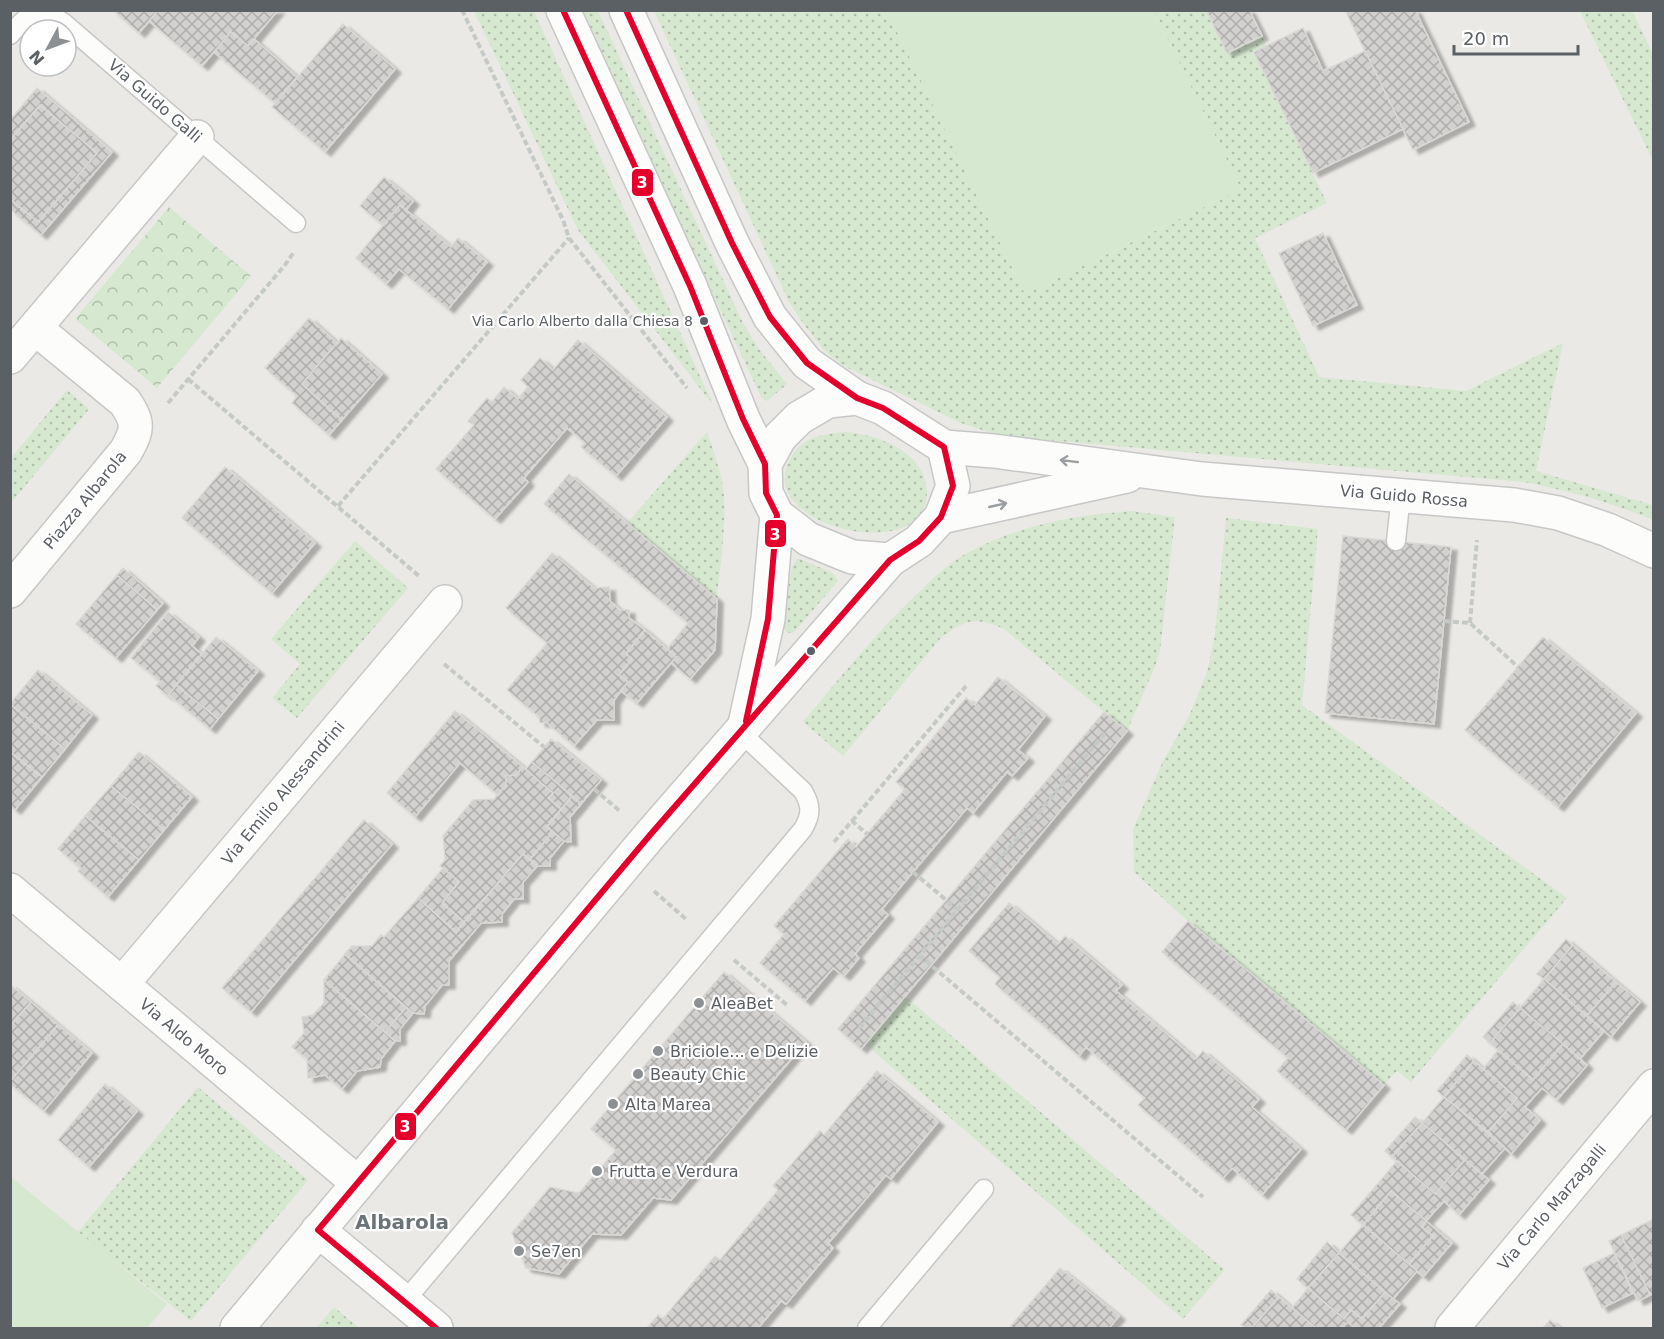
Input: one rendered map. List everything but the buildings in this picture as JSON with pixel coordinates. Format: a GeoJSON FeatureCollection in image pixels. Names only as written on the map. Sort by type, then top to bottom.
{"type":"FeatureCollection","features":[{"type":"Feature","properties":{"kind":"street"},"geometry":{"type":"LineString","coordinates":[[563,10],[690,286],[743,419],[765,464],[766,493],[777,516],[808,539],[852,557],[890,560]]}},
{"type":"Feature","properties":{"kind":"street"},"geometry":{"type":"LineString","coordinates":[[237,1329],[650,835],[890,560],[919,541],[941,517],[953,486],[944,447],[883,408],[857,398],[807,363],[770,317],[732,243],[626,10]]}},
{"type":"Feature","properties":{"kind":"street"},"geometry":{"type":"LineString","coordinates":[[10,357],[197,137]]}},
{"type":"Feature","properties":{"kind":"street"},"geometry":{"type":"LineString","coordinates":[[35,328],[124,402],[135,417]]}},
{"type":"Feature","properties":{"kind":"street"},"geometry":{"type":"LineString","coordinates":[[765,464],[780,436],[798,418],[828,401],[857,398]]}},
{"type":"Feature","properties":{"kind":"street","name":"Piazza Albarola"},"geometry":{"type":"LineString","coordinates":[[16,572],[126,451],[135,433],[135,417]]}},
{"type":"Feature","properties":{"kind":"street","name":"Via Guido Rossa"},"geometry":{"type":"LineString","coordinates":[[944,447],[994,451],[1202,479],[1514,505],[1558,513],[1608,530],[1653,551]]}},
{"type":"Feature","properties":{"kind":"street","name":"Via Guido Rossa"},"geometry":{"type":"LineString","coordinates":[[941,517],[1148,471]]}},
{"type":"Feature","properties":{"kind":"street"},"geometry":{"type":"LineString","coordinates":[[742,729],[768,619],[777,516]]}},
{"type":"Feature","properties":{"kind":"street","name":"Via Emilio Alessandrini"},"geometry":{"type":"LineString","coordinates":[[122,984],[445,602]]}},
{"type":"Feature","properties":{"kind":"street","name":"Via Aldo Moro"},"geometry":{"type":"LineString","coordinates":[[10,890],[358,1183]]}},
{"type":"Feature","properties":{"kind":"street","name":"Via Carlo Marzagalli"},"geometry":{"type":"LineString","coordinates":[[1452,1329],[1653,1086]]}},
{"type":"Feature","properties":{"kind":"street"},"geometry":{"type":"LineString","coordinates":[[318,1230],[436,1329]]}},
{"type":"Feature","properties":{"kind":"lane","name":"Via Guido Galli"},"geometry":{"type":"LineString","coordinates":[[10,35],[28,15],[40,12],[52,15],[296,223]]}},
{"type":"Feature","properties":{"kind":"lane"},"geometry":{"type":"LineString","coordinates":[[1396,541],[1401,495]]}},
{"type":"Feature","properties":{"kind":"lane"},"geometry":{"type":"LineString","coordinates":[[404,1302],[810,817],[809,802],[803,791],[742,729]]}},
{"type":"Feature","properties":{"kind":"lane"},"geometry":{"type":"LineString","coordinates":[[867,1329],[984,1189]]}},
{"type":"Feature","properties":{"kind":"path"},"geometry":{"type":"LineString","coordinates":[[462,10],[563,220],[569,238],[692,395]]}},
{"type":"Feature","properties":{"kind":"path"},"geometry":{"type":"LineString","coordinates":[[135,417],[161,409],[285,265],[295,250],[298,237],[296,223]]}},
{"type":"Feature","properties":{"kind":"path"},"geometry":{"type":"LineString","coordinates":[[338,506],[569,238]]}},
{"type":"Feature","properties":{"kind":"path"},"geometry":{"type":"LineString","coordinates":[[188,379],[420,577],[445,602]]}},
{"type":"Feature","properties":{"kind":"path"},"geometry":{"type":"LineString","coordinates":[[1470,623],[1480,502]]}},
{"type":"Feature","properties":{"kind":"path"},"geometry":{"type":"LineString","coordinates":[[1444,621],[1470,623],[1518,667]]}},
{"type":"Feature","properties":{"kind":"path"},"geometry":{"type":"LineString","coordinates":[[413,639],[544,747]]}},
{"type":"Feature","properties":{"kind":"path"},"geometry":{"type":"LineString","coordinates":[[852,821],[966,686]]}},
{"type":"Feature","properties":{"kind":"path"},"geometry":{"type":"LineString","coordinates":[[859,1028],[1105,733]]}},
{"type":"Feature","properties":{"kind":"path"},"geometry":{"type":"LineString","coordinates":[[913,872],[958,910]]}},
{"type":"Feature","properties":{"kind":"path"},"geometry":{"type":"LineString","coordinates":[[919,956],[1203,1197]]}},
{"type":"Feature","properties":{"kind":"path"},"geometry":{"type":"LineString","coordinates":[[734,960],[787,1005]]}},
{"type":"Feature","properties":{"kind":"green space"},"geometry":{"type":"Polygon","coordinates":[[[474,11],[534,11],[713,405],[578,230],[474,11]]]}},
{"type":"Feature","properties":{"kind":"green space"},"geometry":{"type":"Polygon","coordinates":[[[581,11],[598,11],[742,321],[758,348],[787,384],[767,401],[761,397],[581,11]]]}},
{"type":"Feature","properties":{"kind":"green space"},"geometry":{"type":"Polygon","coordinates":[[[654,11],[887,11],[1025,294],[1241,189],[1154,11],[1206,11],[1227,53],[1262,36],[1266,46],[1254,52],[1327,203],[1255,238],[1319,377],[1466,391],[1563,343],[1536,471],[1653,505],[1653,520],[1590,498],[1524,482],[1001,436],[961,423],[842,365],[824,350],[789,302],[654,11]]]}},
{"type":"Feature","properties":{"kind":"green space"},"geometry":{"type":"Polygon","coordinates":[[[887,11],[1154,11],[1241,189],[1025,294],[887,11]]]}},
{"type":"Feature","properties":{"kind":"green space"},"geometry":{"type":"Polygon","coordinates":[[[1580,11],[1632,11],[1653,54],[1653,161],[1580,11]]]}},
{"type":"Feature","properties":{"kind":"green space"},"geometry":{"type":"Polygon","coordinates":[[[169,207],[251,276],[157,388],[75,319],[169,207]]]}},
{"type":"Feature","properties":{"kind":"green space"},"geometry":{"type":"Polygon","coordinates":[[[67,390],[89,409],[11,503],[11,458],[67,390]]]}},
{"type":"Feature","properties":{"kind":"green space"},"geometry":{"type":"Polygon","coordinates":[[[707,432],[720,471],[724,495],[717,599],[627,523],[707,432]]]}},
{"type":"Feature","properties":{"kind":"green space"},"geometry":{"type":"Polygon","coordinates":[[[845,432],[886,442],[911,457],[920,468],[925,480],[927,495],[918,517],[899,529],[872,533],[843,529],[816,518],[795,503],[785,482],[790,459],[800,446],[813,438],[845,432]]]}},
{"type":"Feature","properties":{"kind":"green space"},"geometry":{"type":"Polygon","coordinates":[[[1132,511],[1175,517],[1160,651],[1127,731],[1004,629],[978,621],[963,624],[940,639],[843,756],[803,722],[903,607],[936,575],[962,556],[988,543],[1028,528],[1090,515],[1132,511]]]}},
{"type":"Feature","properties":{"kind":"green space"},"geometry":{"type":"Polygon","coordinates":[[[1226,518],[1318,529],[1302,705],[1567,898],[1411,1082],[1397,1071],[1384,1085],[1188,921],[1134,872],[1133,829],[1163,761],[1190,714],[1207,672],[1215,634],[1226,518]]]}},
{"type":"Feature","properties":{"kind":"green space"},"geometry":{"type":"Polygon","coordinates":[[[355,541],[408,588],[297,718],[272,698],[300,664],[271,639],[355,541]]]}},
{"type":"Feature","properties":{"kind":"green space"},"geometry":{"type":"Polygon","coordinates":[[[797,559],[833,573],[838,581],[792,633],[786,632],[782,625],[792,567],[797,559]]]}},
{"type":"Feature","properties":{"kind":"green space"},"geometry":{"type":"Polygon","coordinates":[[[905,996],[1225,1270],[1183,1319],[865,1044],[905,996]]]}},
{"type":"Feature","properties":{"kind":"green space"},"geometry":{"type":"Polygon","coordinates":[[[198,1087],[308,1180],[191,1321],[78,1232],[198,1087]]]}},
{"type":"Feature","properties":{"kind":"green space"},"geometry":{"type":"Polygon","coordinates":[[[11,1177],[167,1304],[147,1328],[11,1328],[11,1177]]]}},
{"type":"Feature","properties":{"kind":"green space"},"geometry":{"type":"Polygon","coordinates":[[[334,1307],[359,1328],[316,1328],[334,1307]]]}},
{"type":"Feature","properties":{"kind":"transit line","name":"3"},"geometry":{"type":"LineString","coordinates":[[563,10],[690,286],[743,419],[765,464],[766,493],[777,515],[768,619],[746,721]]}},
{"type":"Feature","properties":{"kind":"transit line","name":"3"},"geometry":{"type":"LineString","coordinates":[[436,1328],[318,1230],[650,835],[890,560],[919,541],[941,517],[953,486],[944,447],[883,408],[857,398],[807,363],[770,317],[732,243],[626,10]]}},
{"type":"Feature","properties":{"kind":"place","name":"Via Carlo Alberto dalla Chiesa 8"},"geometry":{"type":"Point","coordinates":[704,321]}},
{"type":"Feature","properties":{"kind":"place","name":"AleaBet"},"geometry":{"type":"Point","coordinates":[699,1003]}},
{"type":"Feature","properties":{"kind":"place","name":"Briciole... e Delizie"},"geometry":{"type":"Point","coordinates":[658,1051]}},
{"type":"Feature","properties":{"kind":"place","name":"Beauty Chic"},"geometry":{"type":"Point","coordinates":[638,1074]}},
{"type":"Feature","properties":{"kind":"place","name":"Alta Marea"},"geometry":{"type":"Point","coordinates":[613,1104]}},
{"type":"Feature","properties":{"kind":"place","name":"Frutta e Verdura"},"geometry":{"type":"Point","coordinates":[597,1171]}},
{"type":"Feature","properties":{"kind":"place","name":"Se7en"},"geometry":{"type":"Point","coordinates":[519,1251]}},
{"type":"Feature","properties":{"kind":"district","name":"Albarola"},"geometry":{"type":"Point","coordinates":[402,1222]}}]}
